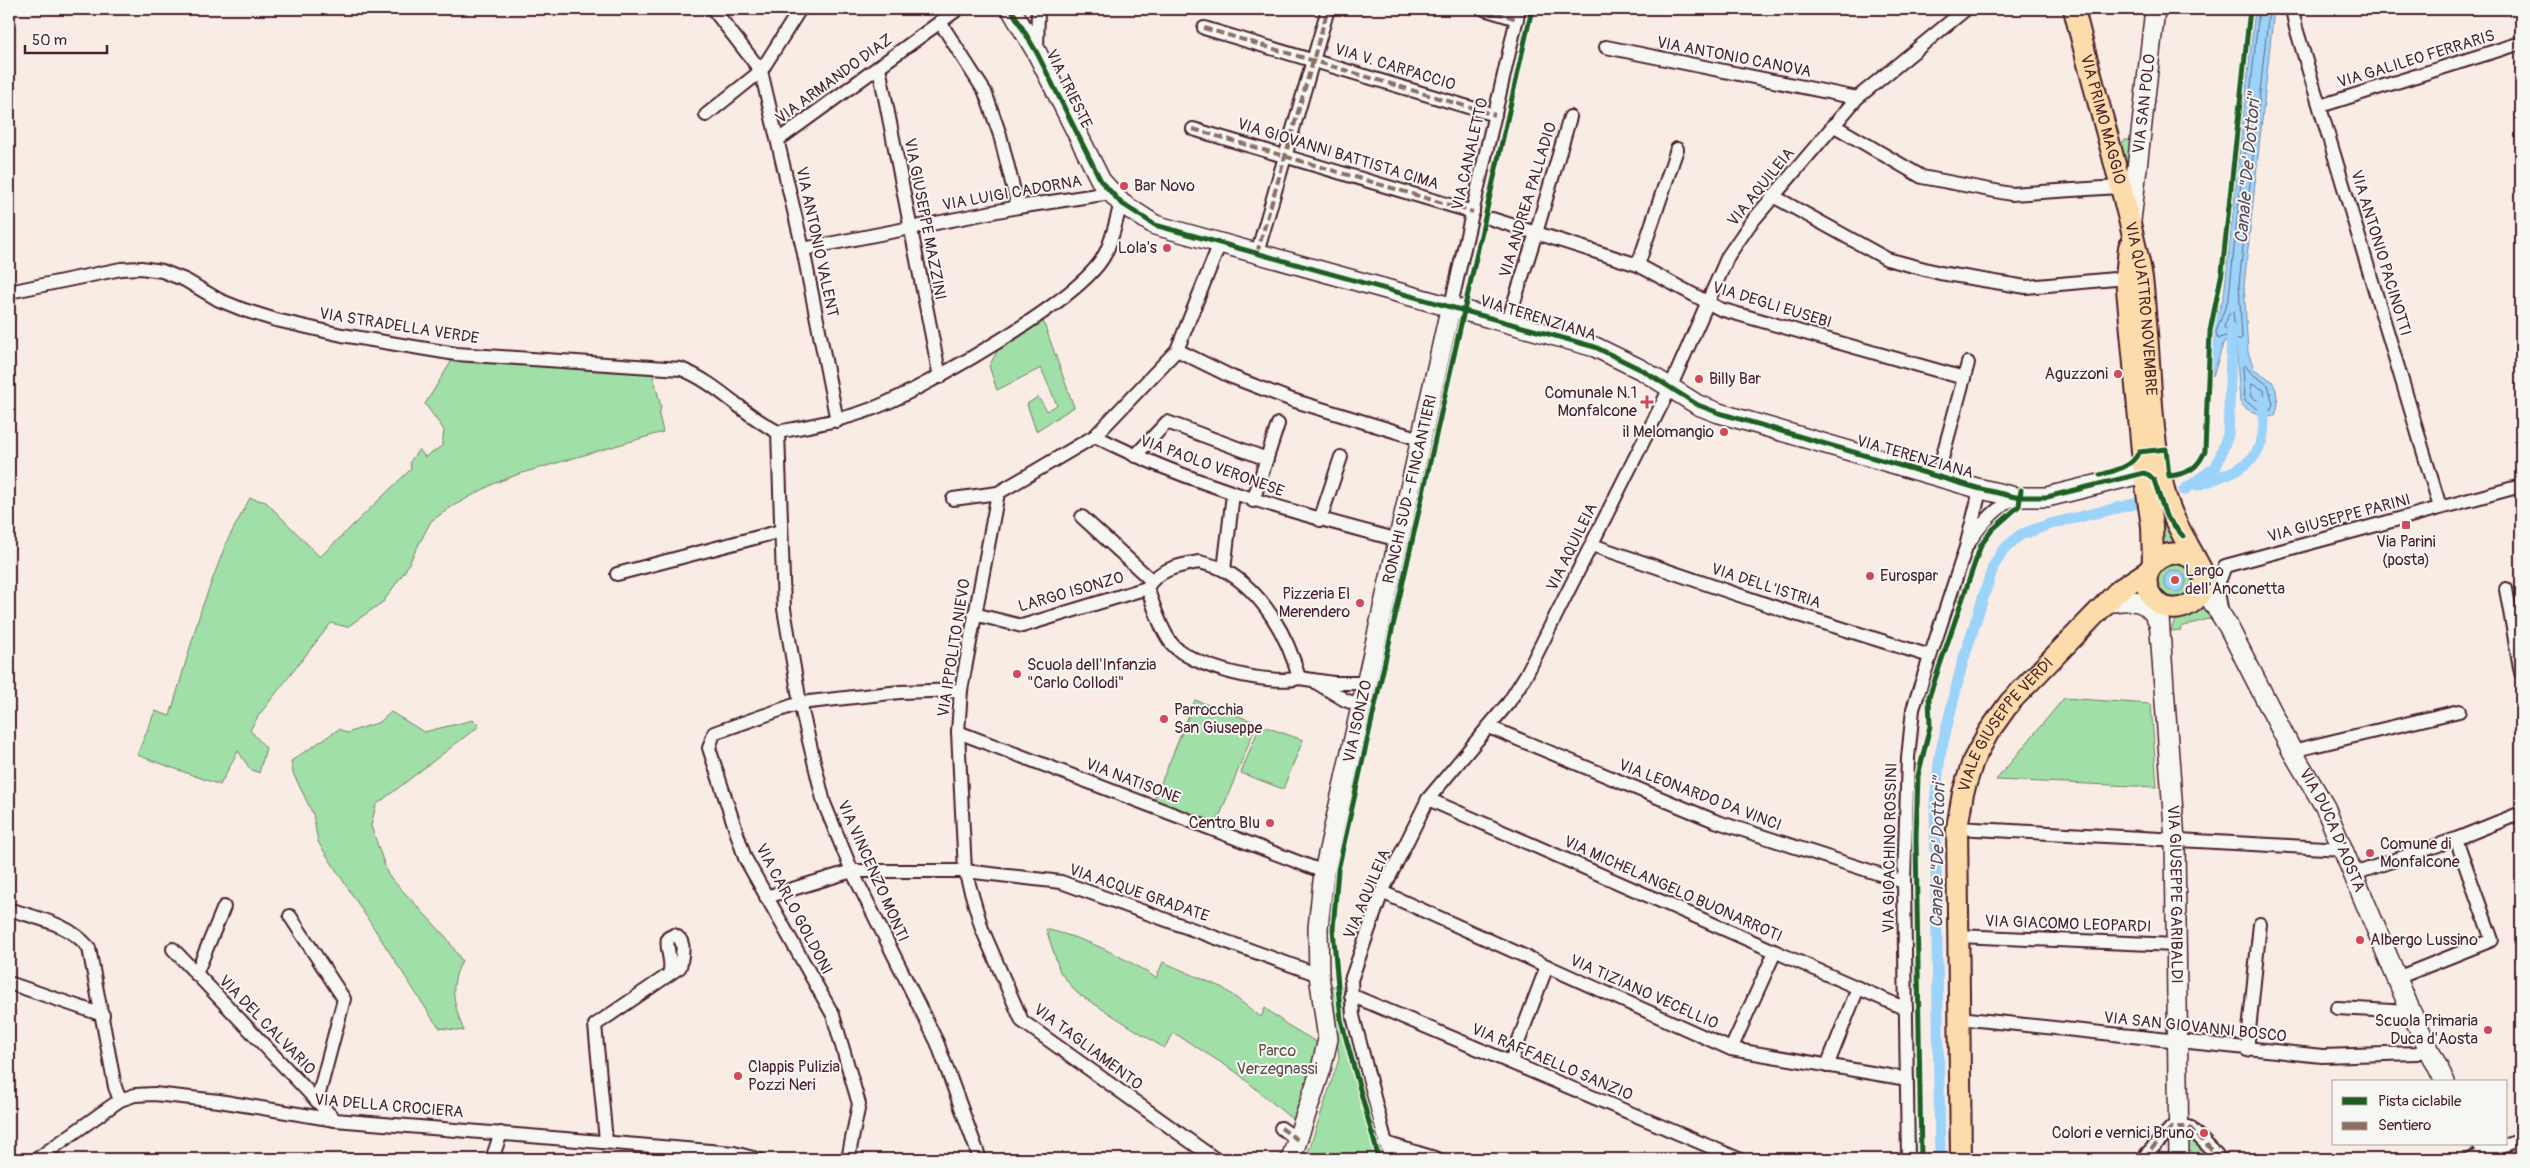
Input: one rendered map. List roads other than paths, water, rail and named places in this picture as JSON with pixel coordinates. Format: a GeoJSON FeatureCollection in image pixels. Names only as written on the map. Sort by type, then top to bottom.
{"type":"FeatureCollection","features":[{"type":"Feature","properties":{"kind":"main road","name":"VIA PRIMO MAGGIO"},"geometry":{"type":"LineString","coordinates":[[2074,9],[2130,230]]}},
{"type":"Feature","properties":{"kind":"main road","name":"VIA QUATTRO NOVEMBRE"},"geometry":{"type":"LineString","coordinates":[[2130,230],[2126,278],[2144,473]]}},
{"type":"Feature","properties":{"kind":"main road","name":"VIA QUATTRO NOVEMBRE"},"geometry":{"type":"LineString","coordinates":[[2130,230],[2141,274],[2157,450],[2169,506],[2183,536]]}},
{"type":"Feature","properties":{"kind":"main road"},"geometry":{"type":"LineString","coordinates":[[2144,473],[2152,526],[2151,567],[2147,584],[2155,600]]}},
{"type":"Feature","properties":{"kind":"main road"},"geometry":{"type":"LineString","coordinates":[[2110,601],[2140,562],[2152,526]]}},
{"type":"Feature","properties":{"kind":"main road"},"geometry":{"type":"LineString","coordinates":[[2110,601],[2137,593],[2172,609],[2184,608],[2196,600],[2201,575],[2183,536]]}},
{"type":"Feature","properties":{"kind":"main road"},"geometry":{"type":"LineString","coordinates":[[2110,601],[2151,567],[2160,556],[2174,552],[2188,555],[2201,575]]}},
{"type":"Feature","properties":{"kind":"main road","name":"VIALE GIUSEPPE VERDI"},"geometry":{"type":"LineString","coordinates":[[1961,1159],[1957,828],[1963,793],[1973,761],[1988,733],[2010,702],[2110,601]]}},
{"type":"Feature","properties":{"kind":"street"},"geometry":{"type":"LineString","coordinates":[[713,9],[761,71]]}},
{"type":"Feature","properties":{"kind":"street"},"geometry":{"type":"LineString","coordinates":[[706,115],[761,71],[800,9]]}},
{"type":"Feature","properties":{"kind":"street","name":"VIA ARMANDO DIAZ"},"geometry":{"type":"LineString","coordinates":[[778,140],[958,9]]}},
{"type":"Feature","properties":{"kind":"street","name":"VIA TRIESTE"},"geometry":{"type":"LineString","coordinates":[[1011,9],[1037,52],[1110,193]]}},
{"type":"Feature","properties":{"kind":"street"},"geometry":{"type":"LineString","coordinates":[[1037,52],[1038,9]]}},
{"type":"Feature","properties":{"kind":"street"},"geometry":{"type":"LineString","coordinates":[[1257,253],[1328,9]]}},
{"type":"Feature","properties":{"kind":"street"},"geometry":{"type":"LineString","coordinates":[[1484,9],[1518,14]]}},
{"type":"Feature","properties":{"kind":"street","name":"VIA AQUILEIA"},"geometry":{"type":"LineString","coordinates":[[1390,1159],[1353,1016],[1351,980],[1382,892],[1428,799],[1509,702],[1526,675],[1670,388],[1728,256],[1773,196],[1857,98],[1966,9]]}},
{"type":"Feature","properties":{"kind":"street","name":"VIA SAN POLO"},"geometry":{"type":"LineString","coordinates":[[2130,230],[2155,9]]}},
{"type":"Feature","properties":{"kind":"street","name":"VIA ANTONIO PACINOTTI"},"geometry":{"type":"LineString","coordinates":[[2292,9],[2440,507]]}},
{"type":"Feature","properties":{"kind":"street","name":"VIA CANALETTO"},"geometry":{"type":"LineString","coordinates":[[1451,305],[1518,14]]}},
{"type":"Feature","properties":{"kind":"street"},"geometry":{"type":"LineString","coordinates":[[940,22],[985,92],[1000,135],[1018,207]]}},
{"type":"Feature","properties":{"kind":"street","name":"VIA V. CARPACCIO"},"geometry":{"type":"LineString","coordinates":[[1204,28],[1496,115]]}},
{"type":"Feature","properties":{"kind":"street","name":"VIA GALILEO FERRARIS"},"geometry":{"type":"LineString","coordinates":[[2320,106],[2521,43]]}},
{"type":"Feature","properties":{"kind":"street","name":"VIA ANTONIO CANOVA"},"geometry":{"type":"LineString","coordinates":[[1606,47],[1857,98]]}},
{"type":"Feature","properties":{"kind":"street","name":"VIA GIUSEPPE MAZZINI"},"geometry":{"type":"LineString","coordinates":[[879,66],[940,377]]}},
{"type":"Feature","properties":{"kind":"street","name":"VIA ANTONIO VALENT"},"geometry":{"type":"LineString","coordinates":[[761,71],[803,249],[837,420]]}},
{"type":"Feature","properties":{"kind":"street","name":"VIA ANDREA PALLADIO"},"geometry":{"type":"LineString","coordinates":[[1508,321],[1570,117]]}},
{"type":"Feature","properties":{"kind":"street"},"geometry":{"type":"LineString","coordinates":[[1833,125],[1922,177],[2011,194],[2119,187]]}},
{"type":"Feature","properties":{"kind":"street","name":"VIA GIOVANNI BATTISTA CIMA"},"geometry":{"type":"LineString","coordinates":[[1192,129],[1286,155],[1473,212]]}},
{"type":"Feature","properties":{"kind":"street"},"geometry":{"type":"LineString","coordinates":[[1638,265],[1677,149]]}},
{"type":"Feature","properties":{"kind":"street"},"geometry":{"type":"LineString","coordinates":[[778,432],[837,420],[884,404],[940,377],[1039,315],[1090,275],[1105,255],[1110,193]]}},
{"type":"Feature","properties":{"kind":"street","name":"VIA LUIGI CADORNA"},"geometry":{"type":"LineString","coordinates":[[803,249],[1018,207],[1110,193]]}},
{"type":"Feature","properties":{"kind":"street","name":"VIA TERENZIANA"},"geometry":{"type":"LineString","coordinates":[[1110,193],[1155,225],[1451,305],[1595,347],[1642,370],[1698,405],[1719,413],[1977,488],[2015,497],[2047,496],[2144,473]]}},
{"type":"Feature","properties":{"kind":"street"},"geometry":{"type":"LineString","coordinates":[[1773,196],[1887,258],[1940,273],[2026,287],[2126,278]]}},
{"type":"Feature","properties":{"kind":"street","name":"VIA DEGLI EUSEBI"},"geometry":{"type":"LineString","coordinates":[[1492,219],[1638,265],[1720,309],[1964,378]]}},
{"type":"Feature","properties":{"kind":"street"},"geometry":{"type":"LineString","coordinates":[[953,499],[998,493],[1095,436],[1177,350],[1220,242]]}},
{"type":"Feature","properties":{"kind":"street","name":"VIA STRADELLA VERDE"},"geometry":{"type":"LineString","coordinates":[[9,292],[121,269],[141,268],[162,271],[244,310],[276,320],[342,335],[456,354],[681,369],[700,376],[759,422],[778,432]]}},
{"type":"Feature","properties":{"kind":"street","name":"VIA ISONZO"},"geometry":{"type":"LineString","coordinates":[[1291,1159],[1328,1039],[1319,975],[1318,928],[1324,872],[1368,683],[1420,439],[1451,305]]}},
{"type":"Feature","properties":{"kind":"street"},"geometry":{"type":"LineString","coordinates":[[1177,350],[1232,377],[1292,400],[1420,439]]}},
{"type":"Feature","properties":{"kind":"street"},"geometry":{"type":"LineString","coordinates":[[1937,477],[1968,363]]}},
{"type":"Feature","properties":{"kind":"street"},"geometry":{"type":"LineString","coordinates":[[1135,456],[1167,422],[1267,459]]}},
{"type":"Feature","properties":{"kind":"street"},"geometry":{"type":"LineString","coordinates":[[1253,500],[1278,424]]}},
{"type":"Feature","properties":{"kind":"street","name":"VIA VINCENZO MONTI"},"geometry":{"type":"LineString","coordinates":[[778,432],[784,609],[800,703],[824,803],[852,871],[937,1042],[980,1159]]}},
{"type":"Feature","properties":{"kind":"street","name":"VIA PAOLO VERONESE"},"geometry":{"type":"LineString","coordinates":[[1095,436],[1135,456],[1234,494],[1320,520],[1399,540]]}},
{"type":"Feature","properties":{"kind":"street"},"geometry":{"type":"LineString","coordinates":[[1320,520],[1342,457]]}},
{"type":"Feature","properties":{"kind":"street"},"geometry":{"type":"LineString","coordinates":[[2144,473],[2149,474],[2154,480],[2166,516],[2183,536]]}},
{"type":"Feature","properties":{"kind":"street","name":"VIA GIUSEPPE PARINI"},"geometry":{"type":"LineString","coordinates":[[2225,566],[2521,486]]}},
{"type":"Feature","properties":{"kind":"street","name":"VIA GIOACHINO ROSSINI"},"geometry":{"type":"LineString","coordinates":[[1908,1159],[1904,882],[1908,758],[1913,709],[1966,547],[1978,500],[1977,488]]}},
{"type":"Feature","properties":{"kind":"street","name":"VIA IPPOLITO NIEVO"},"geometry":{"type":"LineString","coordinates":[[965,870],[958,732],[961,690],[998,493]]}},
{"type":"Feature","properties":{"kind":"street"},"geometry":{"type":"LineString","coordinates":[[1224,570],[1234,494]]}},
{"type":"Feature","properties":{"kind":"street","name":"VIA GIOACHINO ROSSINI"},"geometry":{"type":"LineString","coordinates":[[1966,547],[1978,528],[1996,510],[2015,497]]}},
{"type":"Feature","properties":{"kind":"street","name":"LARGO ISONZO"},"geometry":{"type":"LineString","coordinates":[[1082,517],[1149,584],[1172,644],[1187,656],[1225,670],[1272,680],[1286,682],[1298,678],[1315,682],[1368,683]]}},
{"type":"Feature","properties":{"kind":"street"},"geometry":{"type":"LineString","coordinates":[[617,574],[781,531]]}},
{"type":"Feature","properties":{"kind":"street","name":"VIA DELL'ISTRIA"},"geometry":{"type":"LineString","coordinates":[[1592,545],[1786,611],[1930,656]]}},
{"type":"Feature","properties":{"kind":"street","name":"LARGO ISONZO"},"geometry":{"type":"LineString","coordinates":[[974,614],[1022,626],[1149,584],[1176,566],[1198,562],[1224,570],[1257,596],[1274,620],[1292,652],[1298,678]]}},
{"type":"Feature","properties":{"kind":"street"},"geometry":{"type":"LineString","coordinates":[[2201,575],[2225,566]]}},
{"type":"Feature","properties":{"kind":"street"},"geometry":{"type":"LineString","coordinates":[[2225,566],[2216,587],[2227,625]]}},
{"type":"Feature","properties":{"kind":"street","name":"VIA DUCA D'AOSTA"},"geometry":{"type":"LineString","coordinates":[[2201,575],[2292,750],[2325,807],[2411,1012],[2444,1080]]}},
{"type":"Feature","properties":{"kind":"street"},"geometry":{"type":"LineString","coordinates":[[2506,590],[2521,673]]}},
{"type":"Feature","properties":{"kind":"street"},"geometry":{"type":"LineString","coordinates":[[2155,600],[2162,630]]}},
{"type":"Feature","properties":{"kind":"street"},"geometry":{"type":"LineString","coordinates":[[2110,601],[2140,601],[2149,606],[2162,630]]}},
{"type":"Feature","properties":{"kind":"street","name":"VIA GIUSEPPE GARIBALDI"},"geometry":{"type":"LineString","coordinates":[[2162,630],[2175,841],[2179,1159]]}},
{"type":"Feature","properties":{"kind":"street","name":"LARGO ISONZO"},"geometry":{"type":"LineString","coordinates":[[1315,682],[1345,700],[1362,706]]}},
{"type":"Feature","properties":{"kind":"street"},"geometry":{"type":"LineString","coordinates":[[800,703],[900,692],[961,690]]}},
{"type":"Feature","properties":{"kind":"street","name":"VIA CARLO GOLDONI"},"geometry":{"type":"LineString","coordinates":[[800,703],[714,733],[709,748],[745,858],[833,1016],[859,1104],[848,1159]]}},
{"type":"Feature","properties":{"kind":"street"},"geometry":{"type":"LineString","coordinates":[[2292,750],[2459,711]]}},
{"type":"Feature","properties":{"kind":"street","name":"VIA LEONARDO DA VINCI"},"geometry":{"type":"LineString","coordinates":[[1489,727],[1715,821],[1904,882]]}},
{"type":"Feature","properties":{"kind":"street","name":"VIA NATISONE"},"geometry":{"type":"LineString","coordinates":[[958,732],[1324,872]]}},
{"type":"Feature","properties":{"kind":"street","name":"VIA MICHELANGELO BUONARROTI"},"geometry":{"type":"LineString","coordinates":[[1428,799],[1906,1009]]}},
{"type":"Feature","properties":{"kind":"street"},"geometry":{"type":"LineString","coordinates":[[2354,874],[2456,839],[2521,813]]}},
{"type":"Feature","properties":{"kind":"street"},"geometry":{"type":"LineString","coordinates":[[1957,828],[2343,849]]}},
{"type":"Feature","properties":{"kind":"street"},"geometry":{"type":"LineString","coordinates":[[2397,978],[2492,940],[2456,839]]}},
{"type":"Feature","properties":{"kind":"street","name":"VIA ACQUE GRADATE"},"geometry":{"type":"LineString","coordinates":[[766,897],[852,871],[965,870],[1061,882],[1319,975]]}},
{"type":"Feature","properties":{"kind":"street","name":"VIA TAGLIAMENTO"},"geometry":{"type":"LineString","coordinates":[[965,870],[982,929],[1022,1021],[1215,1159]]}},
{"type":"Feature","properties":{"kind":"street","name":"VIA TIZIANO VECELLIO"},"geometry":{"type":"LineString","coordinates":[[1382,892],[1731,1049],[1907,1079]]}},
{"type":"Feature","properties":{"kind":"street","name":"VIA DEL CALVARIO"},"geometry":{"type":"LineString","coordinates":[[196,974],[224,907]]}},
{"type":"Feature","properties":{"kind":"street"},"geometry":{"type":"LineString","coordinates":[[9,909],[62,926],[79,935],[89,948],[115,1087],[120,1100]]}},
{"type":"Feature","properties":{"kind":"street"},"geometry":{"type":"LineString","coordinates":[[290,916],[344,1000],[317,1101]]}},
{"type":"Feature","properties":{"kind":"street"},"geometry":{"type":"LineString","coordinates":[[2247,1050],[2260,924]]}},
{"type":"Feature","properties":{"kind":"street","name":"VIA GIACOMO LEOPARDI"},"geometry":{"type":"LineString","coordinates":[[1958,936],[2176,945]]}},
{"type":"Feature","properties":{"kind":"street","name":"VIA DEL CALVARIO"},"geometry":{"type":"LineString","coordinates":[[174,949],[335,1120]]}},
{"type":"Feature","properties":{"kind":"street"},"geometry":{"type":"LineString","coordinates":[[1731,1049],[1775,952]]}},
{"type":"Feature","properties":{"kind":"street"},"geometry":{"type":"LineString","coordinates":[[1511,1061],[1547,966]]}},
{"type":"Feature","properties":{"kind":"street"},"geometry":{"type":"LineString","coordinates":[[606,1141],[595,1025],[669,974]]}},
{"type":"Feature","properties":{"kind":"street"},"geometry":{"type":"LineString","coordinates":[[9,983],[103,1015]]}},
{"type":"Feature","properties":{"kind":"street"},"geometry":{"type":"LineString","coordinates":[[1827,1066],[1858,988]]}},
{"type":"Feature","properties":{"kind":"street","name":"VIA RAFFAELLO SANZIO"},"geometry":{"type":"LineString","coordinates":[[1351,995],[1511,1061],[1739,1159]]}},
{"type":"Feature","properties":{"kind":"street"},"geometry":{"type":"LineString","coordinates":[[2337,1008],[2411,1012]]}},
{"type":"Feature","properties":{"kind":"street","name":"VIA SAN GIOVANNI BOSCO"},"geometry":{"type":"LineString","coordinates":[[1959,1018],[2247,1050],[2322,1056],[2417,1053],[2428,1049]]}},
{"type":"Feature","properties":{"kind":"street","name":"VIA DELLA CROCIERA"},"geometry":{"type":"LineString","coordinates":[[37,1159],[120,1100],[135,1095],[154,1094],[219,1101],[335,1120],[606,1141],[734,1153],[757,1159]]}},
{"type":"Feature","properties":{"kind":"street"},"geometry":{"type":"LineString","coordinates":[[2145,1157],[2172,1127],[2189,1127],[2218,1155],[2218,1159]]}},
{"type":"Feature","properties":{"kind":"street"},"geometry":{"type":"LineString","coordinates":[[1281,1128],[1298,1140]]}},
{"type":"Feature","properties":{"kind":"street"},"geometry":{"type":"LineString","coordinates":[[492,1159],[501,1133]]}},
{"type":"Feature","properties":{"kind":"street"},"geometry":{"type":"LineString","coordinates":[[2508,1145],[2521,1140]]}},
{"type":"Feature","properties":{"kind":"street"},"geometry":{"type":"LineString","coordinates":[[1385,1143],[1438,1159]]}},
{"type":"Feature","properties":{"kind":"street"},"geometry":{"type":"LineString","coordinates":[[2483,1154],[2505,1146]]}},
{"type":"Feature","properties":{"kind":"water"},"geometry":{"type":"Polygon","coordinates":[[[2255,9],[2274,9],[2244,285],[2248,352],[2254,369],[2272,381],[2276,390],[2278,405],[2275,416],[2251,411],[2240,402],[2236,344],[2224,341],[2213,376],[2211,332],[2224,296],[2255,9]]]}},
{"type":"Feature","properties":{"kind":"water"},"geometry":{"type":"Polygon","coordinates":[[[2175,570],[2183,573],[2186,581],[2183,589],[2175,592],[2167,589],[2164,581],[2167,573],[2175,570]]]}},
{"type":"Feature","properties":{"kind":"waterway","name":"Canale \"De' Dottori\""},"geometry":{"type":"LineString","coordinates":[[2184,490],[2216,467],[2228,435],[2232,329]]}},
{"type":"Feature","properties":{"kind":"waterway","name":"Canale \"De' Dottori\""},"geometry":{"type":"LineString","coordinates":[[2198,485],[2231,473],[2243,466],[2259,449],[2263,436],[2263,401]]}},
{"type":"Feature","properties":{"kind":"waterway","name":"Canale \"De' Dottori\""},"geometry":{"type":"LineString","coordinates":[[1940,1159],[1935,803],[1940,755],[1962,664],[1993,567],[2003,550],[2020,535],[2050,524],[2138,503]]}},
{"type":"Feature","properties":{"kind":"place","name":"Bar Novo"},"geometry":{"type":"Point","coordinates":[1124,186]}},
{"type":"Feature","properties":{"kind":"place","name":"Lola's"},"geometry":{"type":"Point","coordinates":[1167,248]}},
{"type":"Feature","properties":{"kind":"place","name":"Aguzzoni"},"geometry":{"type":"Point","coordinates":[2118,374]}},
{"type":"Feature","properties":{"kind":"place","name":"Billy Bar"},"geometry":{"type":"Point","coordinates":[1699,379]}},
{"type":"Feature","properties":{"kind":"place","name":"Comunale N.1 Monfalcone"},"geometry":{"type":"Point","coordinates":[1647,402]}},
{"type":"Feature","properties":{"kind":"place","name":"il Melomangio"},"geometry":{"type":"Point","coordinates":[1724,432]}},
{"type":"Feature","properties":{"kind":"place","name":"Via Parini (posta)"},"geometry":{"type":"Point","coordinates":[2406,525]}},
{"type":"Feature","properties":{"kind":"place","name":"Eurospar"},"geometry":{"type":"Point","coordinates":[1870,576]}},
{"type":"Feature","properties":{"kind":"place","name":"Largo dell'Anconetta"},"geometry":{"type":"Point","coordinates":[2175,580]}},
{"type":"Feature","properties":{"kind":"place","name":"Pizzeria El Merendero"},"geometry":{"type":"Point","coordinates":[1360,603]}},
{"type":"Feature","properties":{"kind":"place","name":"Scuola dell'Infanzia \"Carlo Collodi\""},"geometry":{"type":"Point","coordinates":[1017,674]}},
{"type":"Feature","properties":{"kind":"place","name":"Parrocchia San Giuseppe"},"geometry":{"type":"Point","coordinates":[1164,719]}},
{"type":"Feature","properties":{"kind":"place","name":"Centro Blu"},"geometry":{"type":"Point","coordinates":[1270,823]}},
{"type":"Feature","properties":{"kind":"place","name":"Comune di Monfalcone"},"geometry":{"type":"Point","coordinates":[2370,853]}},
{"type":"Feature","properties":{"kind":"place","name":"Albergo Lussino"},"geometry":{"type":"Point","coordinates":[2360,940]}},
{"type":"Feature","properties":{"kind":"place","name":"Scuola Primaria Duca d'Aosta"},"geometry":{"type":"Point","coordinates":[2488,1030]}},
{"type":"Feature","properties":{"kind":"place","name":"Clappis Pulizia Pozzi Neri"},"geometry":{"type":"Point","coordinates":[738,1076]}},
{"type":"Feature","properties":{"kind":"place","name":"Colori e vernici Bruno"},"geometry":{"type":"Point","coordinates":[2204,1133]}},
{"type":"Feature","properties":{"kind":"park label","name":"Parco Verzegnassi"},"geometry":{"type":"Point","coordinates":[1277,1060]}}]}
